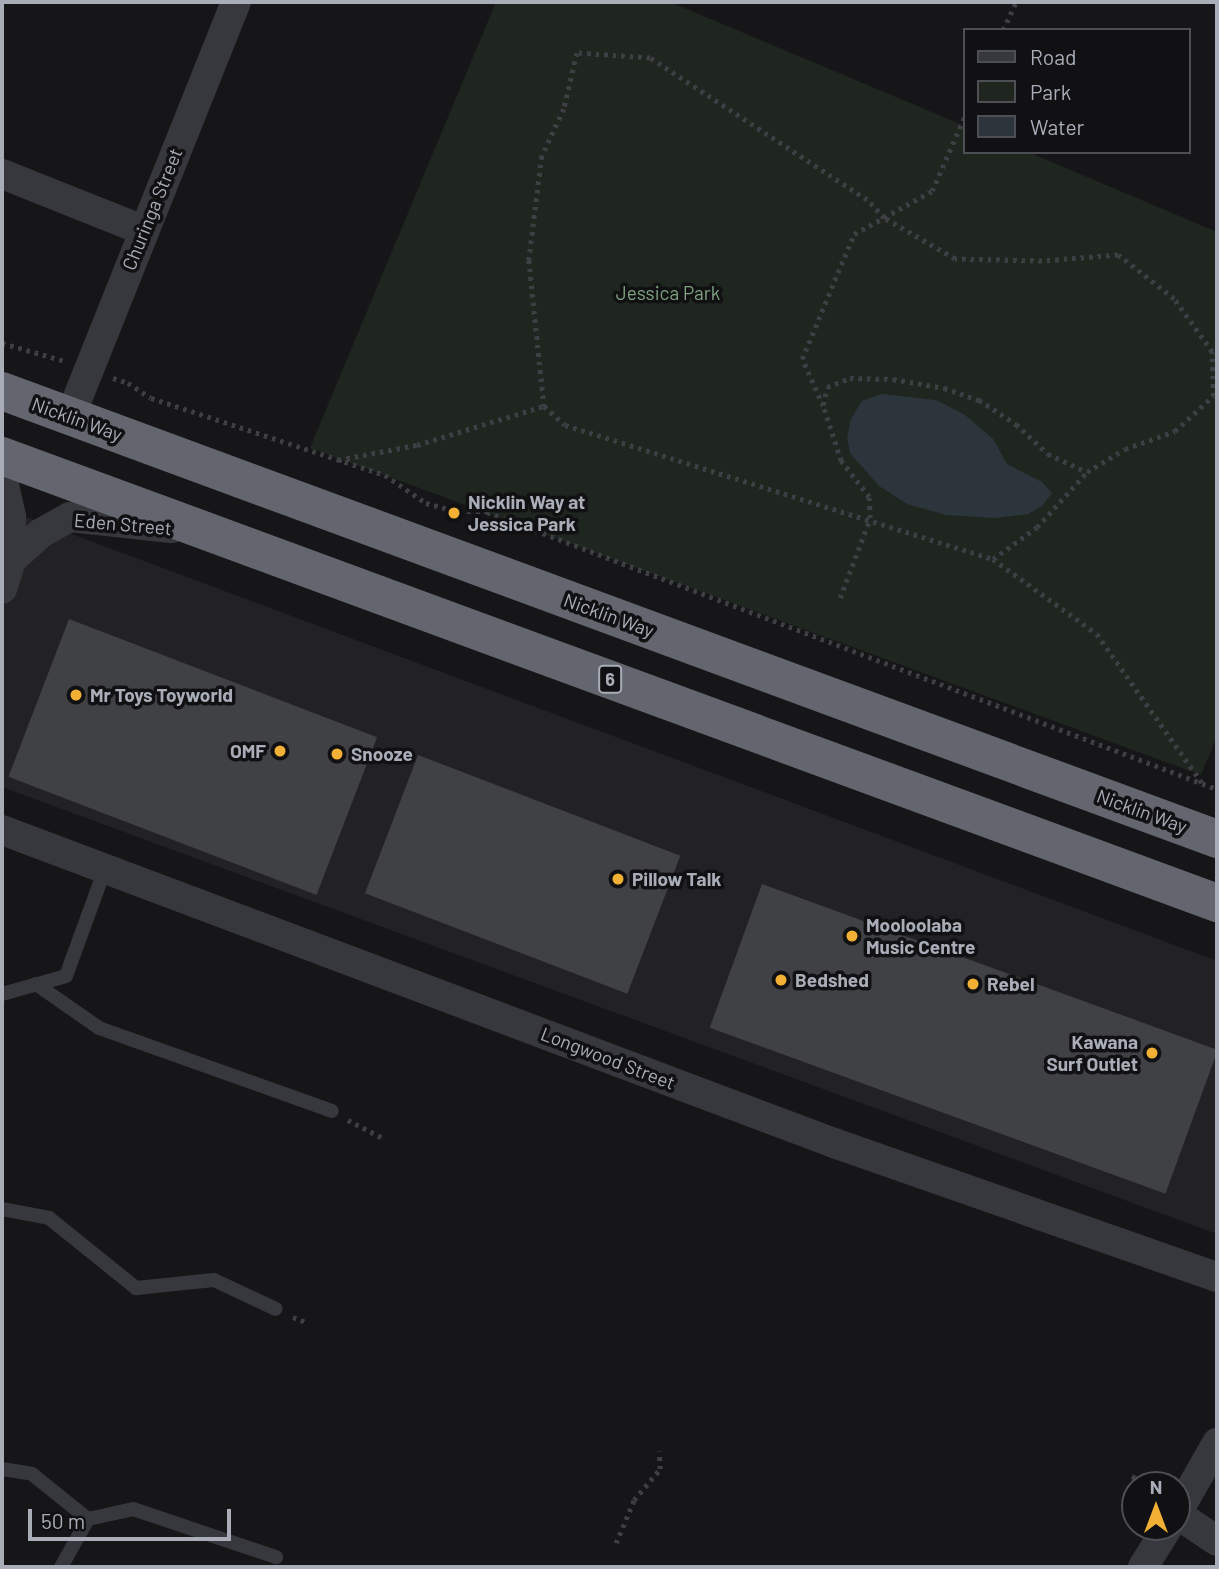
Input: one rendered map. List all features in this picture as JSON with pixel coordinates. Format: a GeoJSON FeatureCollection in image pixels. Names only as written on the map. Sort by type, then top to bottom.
{"type":"FeatureCollection","features":[{"type":"Feature","properties":{"kind":"highway","name":"Nicklin Way"},"geometry":{"type":"LineString","coordinates":[[2,391],[1217,839]]}},
{"type":"Feature","properties":{"kind":"highway","name":"6"},"geometry":{"type":"LineString","coordinates":[[2,456],[1217,903]]}},
{"type":"Feature","properties":{"kind":"street","name":"Churinga Street"},"geometry":{"type":"LineString","coordinates":[[70,417],[236,2]]}},
{"type":"Feature","properties":{"kind":"street"},"geometry":{"type":"LineString","coordinates":[[2,174],[143,230]]}},
{"type":"Feature","properties":{"kind":"street"},"geometry":{"type":"LineString","coordinates":[[2,476],[11,516],[11,560],[2,589]]}},
{"type":"Feature","properties":{"kind":"street","name":"Eden Street"},"geometry":{"type":"LineString","coordinates":[[11,560],[41,533],[70,517],[207,532]]}},
{"type":"Feature","properties":{"kind":"street","name":"Longwood Street"},"geometry":{"type":"LineString","coordinates":[[2,830],[821,1138],[1217,1277]]}},
{"type":"Feature","properties":{"kind":"street"},"geometry":{"type":"LineString","coordinates":[[1191,1488],[1217,1443]]}},
{"type":"Feature","properties":{"kind":"street"},"geometry":{"type":"LineString","coordinates":[[1191,1523],[1217,1541]]}},
{"type":"Feature","properties":{"kind":"street"},"geometry":{"type":"LineString","coordinates":[[1143,1567],[1159,1541]]}},
{"type":"Feature","properties":{"kind":"lane"},"geometry":{"type":"LineString","coordinates":[[2,994],[66,976],[105,869]]}},
{"type":"Feature","properties":{"kind":"lane"},"geometry":{"type":"LineString","coordinates":[[36,985],[99,1028],[332,1111]]}},
{"type":"Feature","properties":{"kind":"lane"},"geometry":{"type":"LineString","coordinates":[[2,1209],[48,1218],[136,1288],[214,1280],[276,1309]]}},
{"type":"Feature","properties":{"kind":"lane"},"geometry":{"type":"LineString","coordinates":[[2,1469],[32,1474],[88,1519]]}},
{"type":"Feature","properties":{"kind":"lane"},"geometry":{"type":"LineString","coordinates":[[61,1567],[88,1519],[133,1509],[276,1557]]}},
{"type":"Feature","properties":{"kind":"path"},"geometry":{"type":"LineString","coordinates":[[1004,28],[1016,2]]}},
{"type":"Feature","properties":{"kind":"path"},"geometry":{"type":"LineString","coordinates":[[993,559],[1037,527],[1087,472],[1125,449],[1175,431],[1213,396],[1215,352],[1174,299],[1118,255],[1042,261],[955,259],[884,218],[867,200],[650,58],[577,53],[564,109],[542,156],[529,260],[544,406],[565,425],[870,518],[993,559],[1097,635],[1202,783]]}},
{"type":"Feature","properties":{"kind":"path"},"geometry":{"type":"LineString","coordinates":[[840,598],[870,518],[869,496],[841,461],[823,406],[802,359],[853,234],[932,191],[964,118]]}},
{"type":"Feature","properties":{"kind":"path"},"geometry":{"type":"LineString","coordinates":[[2,343],[55,357]]}},
{"type":"Feature","properties":{"kind":"path"},"geometry":{"type":"LineString","coordinates":[[823,406],[827,387],[850,378],[894,379],[944,388],[979,400],[1016,424],[1048,454],[1087,472]]}},
{"type":"Feature","properties":{"kind":"path"},"geometry":{"type":"LineString","coordinates":[[119,380],[151,398],[335,461],[385,475],[426,503],[459,512],[487,512],[1217,789]]}},
{"type":"Feature","properties":{"kind":"path"},"geometry":{"type":"LineString","coordinates":[[335,461],[416,445],[544,406]]}},
{"type":"Feature","properties":{"kind":"path"},"geometry":{"type":"LineString","coordinates":[[332,1111],[385,1139]]}},
{"type":"Feature","properties":{"kind":"path"},"geometry":{"type":"LineString","coordinates":[[616,1543],[634,1500],[660,1469],[659,1451]]}},
{"type":"Feature","properties":{"kind":"shaded area"},"geometry":{"type":"Polygon","coordinates":[[[2,508],[1217,961],[1217,1234],[2,787],[2,508]]]}},
{"type":"Feature","properties":{"kind":"green space","name":"Jessica Park"},"geometry":{"type":"Polygon","coordinates":[[[496,2],[670,2],[964,126],[964,154],[1033,154],[1217,232],[1217,736],[1201,775],[310,448],[496,2]]]}},
{"type":"Feature","properties":{"kind":"water"},"geometry":{"type":"Polygon","coordinates":[[[882,394],[936,400],[965,415],[993,439],[1007,464],[1042,482],[1052,493],[1042,506],[1028,514],[994,518],[946,515],[907,504],[879,486],[850,453],[847,437],[851,419],[862,401],[882,394]]]}},
{"type":"Feature","properties":{"kind":"building"},"geometry":{"type":"Polygon","coordinates":[[[69,619],[377,737],[317,895],[8,777],[69,619]]]}},
{"type":"Feature","properties":{"kind":"building"},"geometry":{"type":"Polygon","coordinates":[[[418,755],[680,856],[627,994],[365,893],[418,755]]]}},
{"type":"Feature","properties":{"kind":"building"},"geometry":{"type":"Polygon","coordinates":[[[762,884],[1217,1050],[1165,1194],[710,1028],[762,884]]]}},
{"type":"Feature","properties":{"kind":"place","name":"Nicklin Way at Jessica Park"},"geometry":{"type":"Point","coordinates":[454,513]}},
{"type":"Feature","properties":{"kind":"place","name":"Mr Toys Toyworld"},"geometry":{"type":"Point","coordinates":[76,695]}},
{"type":"Feature","properties":{"kind":"place","name":"OMF"},"geometry":{"type":"Point","coordinates":[280,751]}},
{"type":"Feature","properties":{"kind":"place","name":"Snooze"},"geometry":{"type":"Point","coordinates":[337,754]}},
{"type":"Feature","properties":{"kind":"place","name":"Pillow Talk"},"geometry":{"type":"Point","coordinates":[618,879]}},
{"type":"Feature","properties":{"kind":"place","name":"Mooloolaba Music Centre"},"geometry":{"type":"Point","coordinates":[852,936]}},
{"type":"Feature","properties":{"kind":"place","name":"Bedshed"},"geometry":{"type":"Point","coordinates":[781,980]}},
{"type":"Feature","properties":{"kind":"place","name":"Rebel"},"geometry":{"type":"Point","coordinates":[973,984]}},
{"type":"Feature","properties":{"kind":"place","name":"Kawana Surf Outlet"},"geometry":{"type":"Point","coordinates":[1152,1053]}}]}
